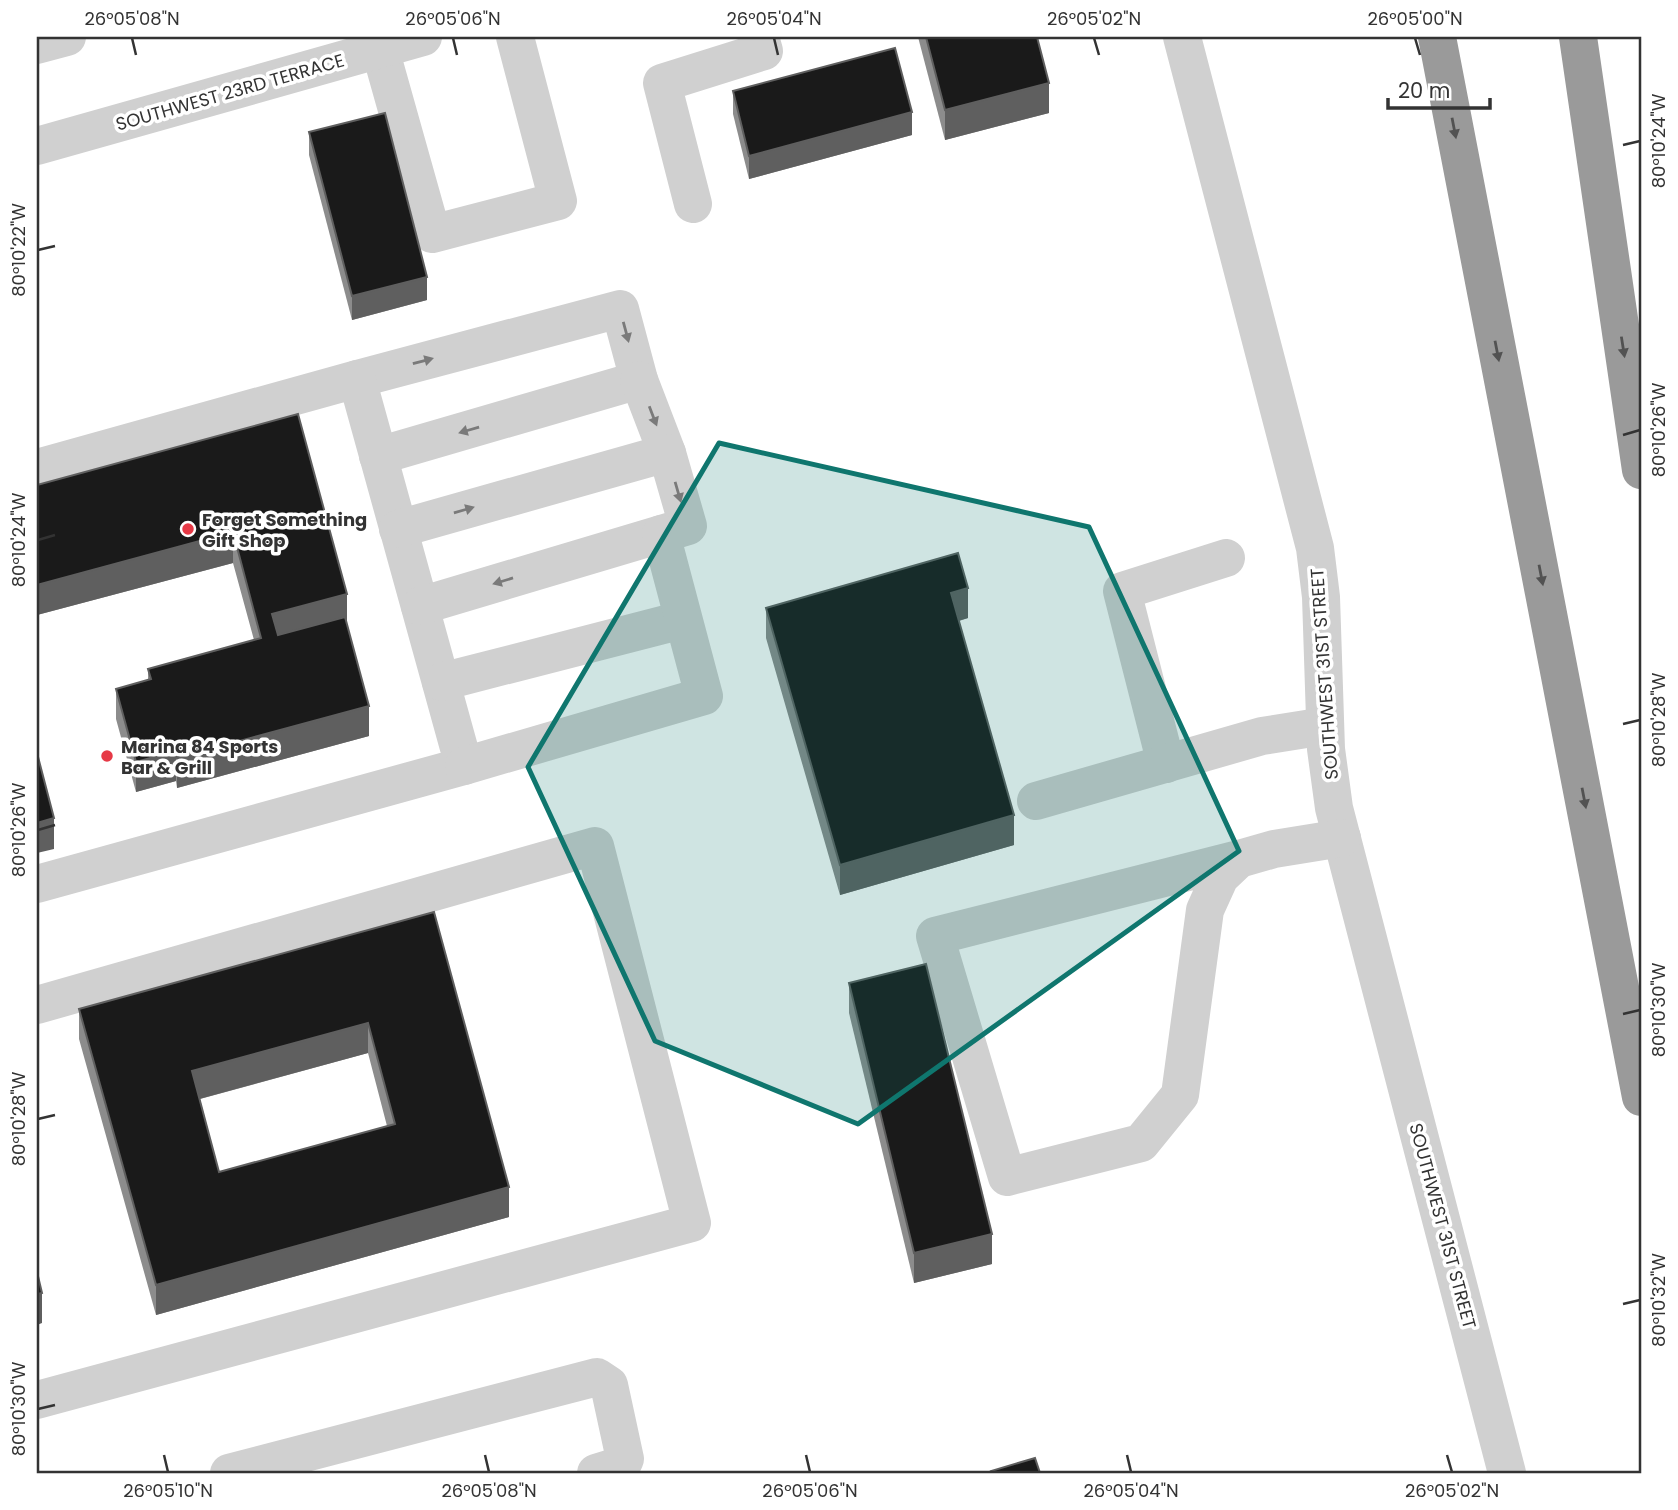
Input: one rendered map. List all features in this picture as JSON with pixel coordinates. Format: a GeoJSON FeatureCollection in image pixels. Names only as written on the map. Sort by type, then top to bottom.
{"type":"FeatureCollection","features":[{"type":"Feature","properties":{"kind":"highway"},"geometry":{"type":"LineString","coordinates":[[1437,37],[1641,1097]]}},
{"type":"Feature","properties":{"kind":"highway"},"geometry":{"type":"LineString","coordinates":[[1551,37],[1641,318]]}},
{"type":"Feature","properties":{"kind":"highway"},"geometry":{"type":"LineString","coordinates":[[1578,37],[1641,470]]}},
{"type":"Feature","properties":{"kind":"street"},"geometry":{"type":"LineString","coordinates":[[37,45],[67,37]]}},
{"type":"Feature","properties":{"kind":"street","name":"SOUTHWEST 23RD TERRACE"},"geometry":{"type":"LineString","coordinates":[[37,146],[423,37]]}},
{"type":"Feature","properties":{"kind":"street"},"geometry":{"type":"LineString","coordinates":[[380,49],[432,234],[558,201],[515,37]]}},
{"type":"Feature","properties":{"kind":"street"},"geometry":{"type":"LineString","coordinates":[[692,204],[662,83],[764,51],[760,37]]}},
{"type":"Feature","properties":{"kind":"street","name":"SOUTHWEST 31ST STREET"},"geometry":{"type":"LineString","coordinates":[[1182,37],[1312,537],[1321,597],[1325,726],[1334,808],[1507,1473]]}},
{"type":"Feature","properties":{"kind":"street"},"geometry":{"type":"LineString","coordinates":[[37,468],[620,309],[639,380],[667,453],[688,526],[420,606]]}},
{"type":"Feature","properties":{"kind":"street"},"geometry":{"type":"LineString","coordinates":[[357,379],[464,766]]}},
{"type":"Feature","properties":{"kind":"street"},"geometry":{"type":"LineString","coordinates":[[378,456],[639,380]]}},
{"type":"Feature","properties":{"kind":"street"},"geometry":{"type":"LineString","coordinates":[[398,529],[667,453]]}},
{"type":"Feature","properties":{"kind":"street"},"geometry":{"type":"LineString","coordinates":[[37,884],[464,766],[704,696],[660,534]]}},
{"type":"Feature","properties":{"kind":"street"},"geometry":{"type":"LineString","coordinates":[[1166,764],[1122,591],[1226,558]]}},
{"type":"Feature","properties":{"kind":"street"},"geometry":{"type":"LineString","coordinates":[[441,682],[682,620]]}},
{"type":"Feature","properties":{"kind":"street"},"geometry":{"type":"LineString","coordinates":[[1036,802],[1262,736],[1325,726]]}},
{"type":"Feature","properties":{"kind":"street"},"geometry":{"type":"LineString","coordinates":[[1239,859],[1220,877],[1205,910],[1180,1095],[1141,1143],[1007,1177],[934,936],[1274,849],[1342,838]]}},
{"type":"Feature","properties":{"kind":"street"},"geometry":{"type":"LineString","coordinates":[[37,1006],[596,846],[692,1223],[37,1400]]}},
{"type":"Feature","properties":{"kind":"street"},"geometry":{"type":"LineString","coordinates":[[229,1473],[597,1377],[609,1385],[625,1459],[622,1465],[596,1473]]}},
{"type":"Feature","properties":{"kind":"highlighted area"},"geometry":{"type":"Polygon","coordinates":[[[719,443],[1089,527],[1239,851],[858,1124],[655,1041],[528,767],[719,443]]]}},
{"type":"Feature","properties":{"kind":"building"},"geometry":{"type":"Polygon","coordinates":[[[926,37],[1037,37],[1049,83],[945,110],[926,37]]]}},
{"type":"Feature","properties":{"kind":"building"},"geometry":{"type":"Polygon","coordinates":[[[895,48],[912,112],[749,156],[733,91],[895,48]]]}},
{"type":"Feature","properties":{"kind":"building"},"geometry":{"type":"Polygon","coordinates":[[[385,113],[427,277],[352,296],[309,132],[385,113]]]}},
{"type":"Feature","properties":{"kind":"building"},"geometry":{"type":"Polygon","coordinates":[[[298,414],[347,594],[272,614],[278,635],[345,617],[369,706],[177,758],[176,751],[136,762],[116,689],[151,679],[148,669],[261,638],[233,532],[37,585],[37,485],[298,414]]]}},
{"type":"Feature","properties":{"kind":"building"},"geometry":{"type":"Polygon","coordinates":[[[958,553],[968,588],[951,593],[1014,815],[840,865],[766,608],[958,553]]]}},
{"type":"Feature","properties":{"kind":"building"},"geometry":{"type":"Polygon","coordinates":[[[37,753],[54,818],[37,823],[37,753]]]}},
{"type":"Feature","properties":{"kind":"building"},"geometry":{"type":"Polygon","coordinates":[[[434,912],[509,1187],[156,1285],[79,1009],[434,912]],[[368,1023],[192,1071],[219,1172],[395,1124],[368,1023]]]}},
{"type":"Feature","properties":{"kind":"building"},"geometry":{"type":"Polygon","coordinates":[[[926,964],[992,1234],[914,1253],[849,983],[926,964]]]}},
{"type":"Feature","properties":{"kind":"building"},"geometry":{"type":"Polygon","coordinates":[[[37,1272],[42,1293],[37,1294],[37,1272]]]}},
{"type":"Feature","properties":{"kind":"building"},"geometry":{"type":"Polygon","coordinates":[[[1035,1458],[1040,1473],[991,1471],[1035,1458]]]}},
{"type":"Feature","properties":{"kind":"place","name":"Forget Something Gift Shop"},"geometry":{"type":"Point","coordinates":[188,529]}},
{"type":"Feature","properties":{"kind":"place","name":"Marina 84 Sports Bar & Grill"},"geometry":{"type":"Point","coordinates":[107,756]}}]}
